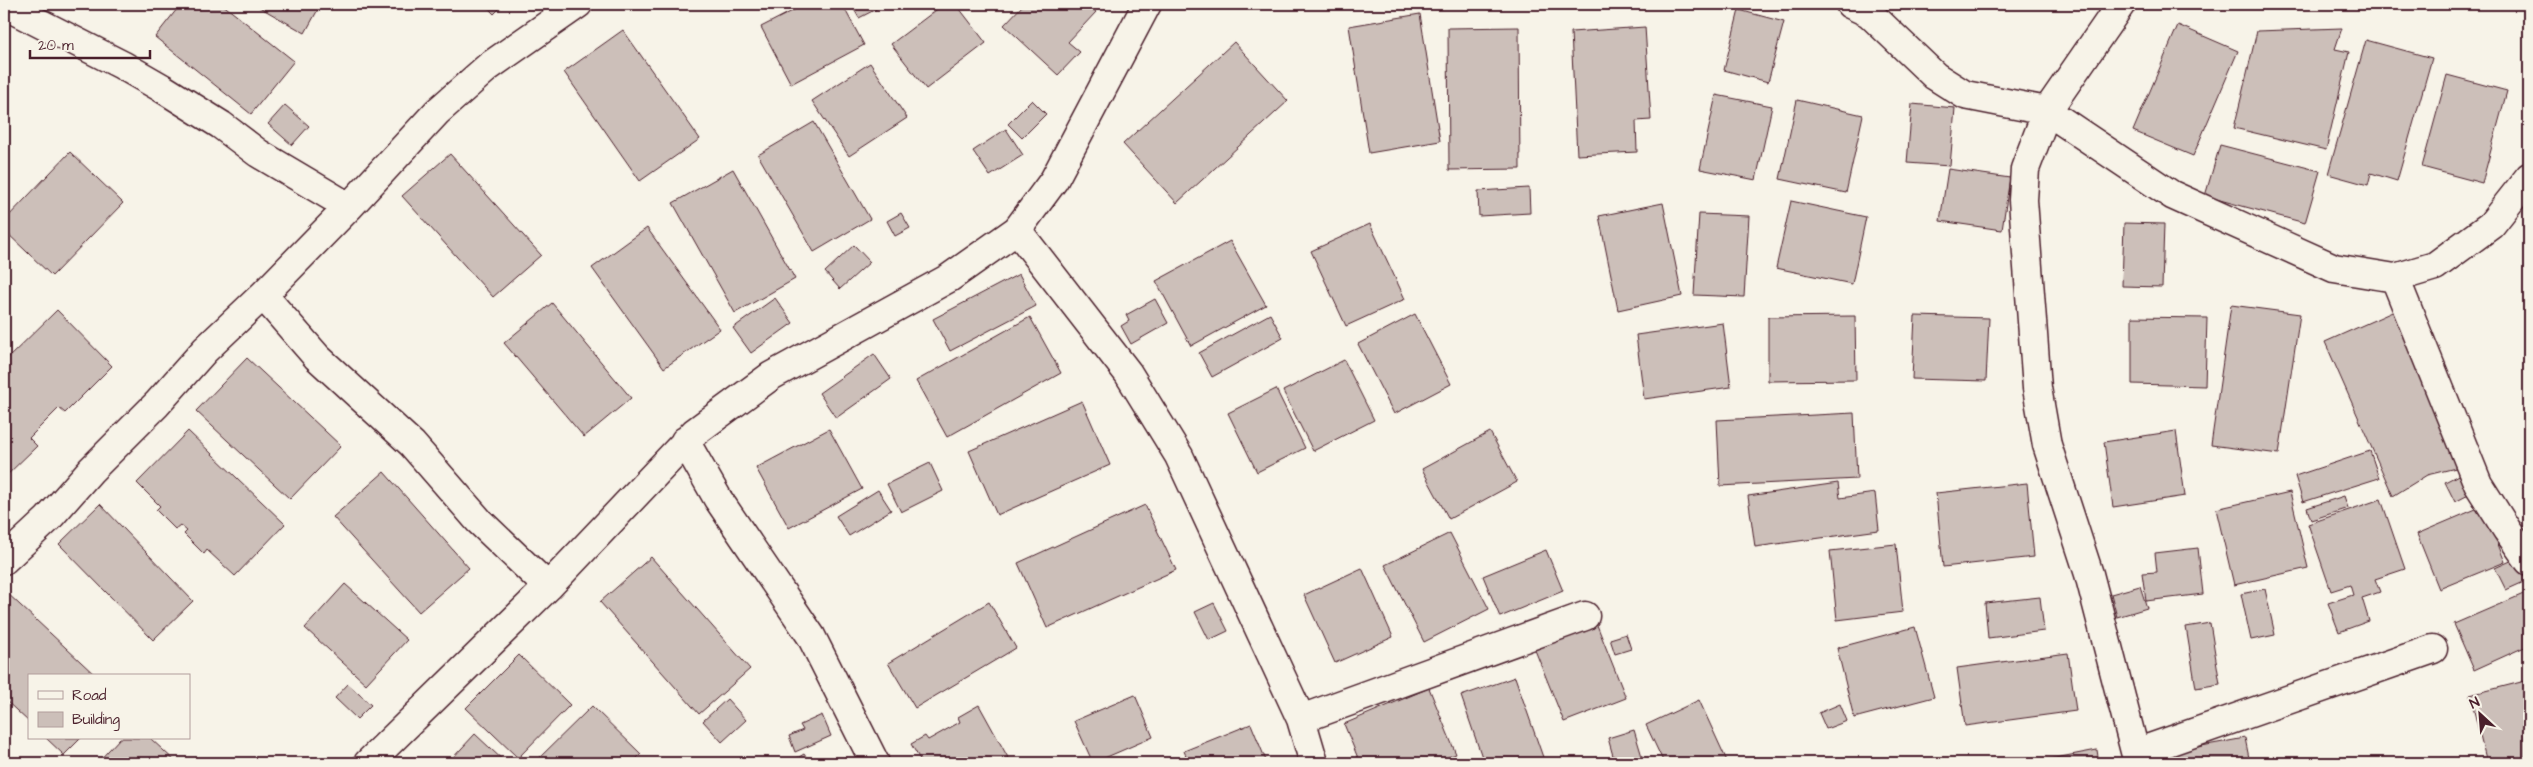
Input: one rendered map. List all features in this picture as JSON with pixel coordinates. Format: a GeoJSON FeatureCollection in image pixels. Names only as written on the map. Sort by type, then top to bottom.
{"type":"FeatureCollection","features":[{"type":"Feature","properties":{"kind":"street"},"geometry":{"type":"LineString","coordinates":[[4,560],[48,518],[91,470],[157,404],[205,350],[263,295],[349,207],[437,112],[488,68],[578,4]]}},
{"type":"Feature","properties":{"kind":"street"},"geometry":{"type":"LineString","coordinates":[[368,763],[548,587],[685,441],[771,376],[949,278],[1017,230],[1054,180],[1147,4]]}},
{"type":"Feature","properties":{"kind":"street"},"geometry":{"type":"LineString","coordinates":[[1850,4],[1868,13],[1935,76],[1965,95],[2047,111],[2172,195],[2334,268],[2394,278],[2435,266],[2491,225],[2529,177]]}},
{"type":"Feature","properties":{"kind":"street"},"geometry":{"type":"LineString","coordinates":[[2121,4],[2047,111],[2025,169],[2023,200],[2038,388],[2047,445],[2089,574],[2137,758],[2433,648]]}},
{"type":"Feature","properties":{"kind":"street"},"geometry":{"type":"LineString","coordinates":[[4,5],[146,79],[221,125],[258,153],[349,207]]}},
{"type":"Feature","properties":{"kind":"street"},"geometry":{"type":"LineString","coordinates":[[1017,230],[1128,373],[1179,456],[1301,719],[1314,763]]}},
{"type":"Feature","properties":{"kind":"street"},"geometry":{"type":"LineString","coordinates":[[2394,278],[2478,484],[2529,561]]}},
{"type":"Feature","properties":{"kind":"street"},"geometry":{"type":"LineString","coordinates":[[263,295],[317,357],[412,444],[479,521],[548,587]]}},
{"type":"Feature","properties":{"kind":"street"},"geometry":{"type":"LineString","coordinates":[[685,441],[718,499],[811,636],[875,763]]}},
{"type":"Feature","properties":{"kind":"street"},"geometry":{"type":"LineString","coordinates":[[1301,719],[1585,616]]}},
{"type":"Feature","properties":{"kind":"building"},"geometry":{"type":"Polygon","coordinates":[[[181,4],[222,4],[294,61],[251,114],[155,37],[181,4]]]}},
{"type":"Feature","properties":{"kind":"building"},"geometry":{"type":"Polygon","coordinates":[[[254,4],[321,4],[305,33],[254,4]]]}},
{"type":"Feature","properties":{"kind":"building"},"geometry":{"type":"Polygon","coordinates":[[[484,4],[504,4],[494,14],[484,4]]]}},
{"type":"Feature","properties":{"kind":"building"},"geometry":{"type":"Polygon","coordinates":[[[806,4],[842,4],[864,45],[791,84],[761,27],[806,4]]]}},
{"type":"Feature","properties":{"kind":"building"},"geometry":{"type":"Polygon","coordinates":[[[851,4],[886,4],[859,18],[851,4]]]}},
{"type":"Feature","properties":{"kind":"building"},"geometry":{"type":"Polygon","coordinates":[[[944,4],[956,4],[986,43],[926,89],[891,44],[944,4]]]}},
{"type":"Feature","properties":{"kind":"building"},"geometry":{"type":"Polygon","coordinates":[[[1024,4],[1087,4],[1096,12],[1068,42],[1080,52],[1058,75],[1004,25],[1024,4]]]}},
{"type":"Feature","properties":{"kind":"building"},"geometry":{"type":"Polygon","coordinates":[[[1739,10],[1784,22],[1768,82],[1724,70],[1739,10]]]}},
{"type":"Feature","properties":{"kind":"building"},"geometry":{"type":"Polygon","coordinates":[[[1420,14],[1440,141],[1369,153],[1349,26],[1420,14]]]}},
{"type":"Feature","properties":{"kind":"building"},"geometry":{"type":"Polygon","coordinates":[[[2178,25],[2238,51],[2193,156],[2133,131],[2178,25]]]}},
{"type":"Feature","properties":{"kind":"building"},"geometry":{"type":"Polygon","coordinates":[[[1519,27],[1520,169],[1449,170],[1448,28],[1519,27]]]}},
{"type":"Feature","properties":{"kind":"building"},"geometry":{"type":"Polygon","coordinates":[[[1645,27],[1651,120],[1636,121],[1637,152],[1577,155],[1571,32],[1645,27]]]}},
{"type":"Feature","properties":{"kind":"building"},"geometry":{"type":"Polygon","coordinates":[[[2342,28],[2335,49],[2349,52],[2326,150],[2234,128],[2257,31],[2342,28]]]}},
{"type":"Feature","properties":{"kind":"building"},"geometry":{"type":"Polygon","coordinates":[[[623,30],[700,139],[640,181],[564,72],[623,30]]]}},
{"type":"Feature","properties":{"kind":"building"},"geometry":{"type":"Polygon","coordinates":[[[2366,40],[2432,58],[2397,181],[2371,173],[2368,185],[2328,174],[2366,40]]]}},
{"type":"Feature","properties":{"kind":"building"},"geometry":{"type":"Polygon","coordinates":[[[1234,42],[1288,101],[1177,203],[1123,144],[1234,42]]]}},
{"type":"Feature","properties":{"kind":"building"},"geometry":{"type":"Polygon","coordinates":[[[870,63],[907,118],[849,156],[812,101],[870,63]]]}},
{"type":"Feature","properties":{"kind":"building"},"geometry":{"type":"Polygon","coordinates":[[[2447,75],[2507,91],[2482,183],[2422,167],[2447,75]]]}},
{"type":"Feature","properties":{"kind":"building"},"geometry":{"type":"Polygon","coordinates":[[[1716,95],[1772,106],[1756,180],[1700,169],[1716,95]]]}},
{"type":"Feature","properties":{"kind":"building"},"geometry":{"type":"Polygon","coordinates":[[[1032,100],[1046,114],[1022,138],[1008,124],[1032,100]]]}},
{"type":"Feature","properties":{"kind":"building"},"geometry":{"type":"Polygon","coordinates":[[[1797,100],[1863,115],[1846,193],[1780,179],[1797,100]]]}},
{"type":"Feature","properties":{"kind":"building"},"geometry":{"type":"Polygon","coordinates":[[[1912,104],[1955,108],[1950,166],[1907,163],[1912,104]]]}},
{"type":"Feature","properties":{"kind":"building"},"geometry":{"type":"Polygon","coordinates":[[[285,105],[309,126],[292,145],[268,124],[285,105]]]}},
{"type":"Feature","properties":{"kind":"building"},"geometry":{"type":"Polygon","coordinates":[[[814,122],[870,219],[814,252],[758,155],[814,122]]]}},
{"type":"Feature","properties":{"kind":"building"},"geometry":{"type":"Polygon","coordinates":[[[1006,129],[1023,155],[990,176],[973,151],[1006,129]]]}},
{"type":"Feature","properties":{"kind":"building"},"geometry":{"type":"Polygon","coordinates":[[[2220,145],[2320,171],[2305,223],[2205,196],[2220,145]]]}},
{"type":"Feature","properties":{"kind":"building"},"geometry":{"type":"Polygon","coordinates":[[[70,152],[123,203],[52,276],[4,230],[4,221],[70,152]]]}},
{"type":"Feature","properties":{"kind":"building"},"geometry":{"type":"Polygon","coordinates":[[[450,154],[541,255],[493,297],[402,196],[450,154]]]}},
{"type":"Feature","properties":{"kind":"building"},"geometry":{"type":"Polygon","coordinates":[[[733,169],[795,279],[735,313],[673,203],[733,169]]]}},
{"type":"Feature","properties":{"kind":"building"},"geometry":{"type":"Polygon","coordinates":[[[1948,169],[2010,178],[2002,230],[1940,221],[1948,169]]]}},
{"type":"Feature","properties":{"kind":"building"},"geometry":{"type":"Polygon","coordinates":[[[1529,188],[1530,213],[1479,216],[1478,191],[1529,188]]]}},
{"type":"Feature","properties":{"kind":"building"},"geometry":{"type":"Polygon","coordinates":[[[1791,201],[1866,217],[1852,284],[1776,268],[1791,201]]]}},
{"type":"Feature","properties":{"kind":"building"},"geometry":{"type":"Polygon","coordinates":[[[1663,203],[1682,296],[1618,310],[1599,216],[1663,203]]]}},
{"type":"Feature","properties":{"kind":"building"},"geometry":{"type":"Polygon","coordinates":[[[901,213],[910,228],[895,236],[887,221],[901,213]]]}},
{"type":"Feature","properties":{"kind":"building"},"geometry":{"type":"Polygon","coordinates":[[[1699,214],[1749,216],[1744,297],[1694,295],[1699,214]]]}},
{"type":"Feature","properties":{"kind":"building"},"geometry":{"type":"Polygon","coordinates":[[[2124,223],[2164,224],[2162,287],[2122,286],[2124,223]]]}},
{"type":"Feature","properties":{"kind":"building"},"geometry":{"type":"Polygon","coordinates":[[[1370,224],[1405,299],[1346,326],[1311,251],[1370,224]]]}},
{"type":"Feature","properties":{"kind":"building"},"geometry":{"type":"Polygon","coordinates":[[[647,228],[720,329],[664,368],[592,268],[647,228]]]}},
{"type":"Feature","properties":{"kind":"building"},"geometry":{"type":"Polygon","coordinates":[[[1230,241],[1266,305],[1191,346],[1156,281],[1230,241]]]}},
{"type":"Feature","properties":{"kind":"building"},"geometry":{"type":"Polygon","coordinates":[[[854,245],[870,262],[840,289],[825,272],[854,245]]]}},
{"type":"Feature","properties":{"kind":"building"},"geometry":{"type":"Polygon","coordinates":[[[1019,274],[1036,306],[950,351],[933,319],[1019,274]]]}},
{"type":"Feature","properties":{"kind":"building"},"geometry":{"type":"Polygon","coordinates":[[[775,298],[793,323],[751,353],[733,328],[775,298]]]}},
{"type":"Feature","properties":{"kind":"building"},"geometry":{"type":"Polygon","coordinates":[[[1155,299],[1168,323],[1131,344],[1121,326],[1129,321],[1126,315],[1155,299]]]}},
{"type":"Feature","properties":{"kind":"building"},"geometry":{"type":"Polygon","coordinates":[[[552,303],[631,398],[584,437],[504,343],[552,303]]]}},
{"type":"Feature","properties":{"kind":"building"},"geometry":{"type":"Polygon","coordinates":[[[2231,305],[2300,314],[2279,454],[2211,445],[2231,305]]]}},
{"type":"Feature","properties":{"kind":"building"},"geometry":{"type":"Polygon","coordinates":[[[2399,309],[2464,466],[2427,475],[2393,496],[2325,342],[2399,309]]]}},
{"type":"Feature","properties":{"kind":"building"},"geometry":{"type":"Polygon","coordinates":[[[57,310],[112,366],[65,413],[59,408],[29,438],[37,446],[4,478],[4,362],[57,310]]]}},
{"type":"Feature","properties":{"kind":"building"},"geometry":{"type":"Polygon","coordinates":[[[1270,314],[1283,338],[1212,377],[1199,353],[1270,314]]]}},
{"type":"Feature","properties":{"kind":"building"},"geometry":{"type":"Polygon","coordinates":[[[1415,314],[1451,384],[1394,414],[1358,344],[1415,314]]]}},
{"type":"Feature","properties":{"kind":"building"},"geometry":{"type":"Polygon","coordinates":[[[1855,316],[1856,380],[1768,381],[1768,317],[1855,316]]]}},
{"type":"Feature","properties":{"kind":"building"},"geometry":{"type":"Polygon","coordinates":[[[1915,316],[1989,318],[1986,381],[1912,379],[1915,316]]]}},
{"type":"Feature","properties":{"kind":"building"},"geometry":{"type":"Polygon","coordinates":[[[1030,317],[1061,373],[947,437],[916,381],[1030,317]]]}},
{"type":"Feature","properties":{"kind":"building"},"geometry":{"type":"Polygon","coordinates":[[[2132,317],[2207,318],[2205,386],[2132,384],[2132,317]]]}},
{"type":"Feature","properties":{"kind":"building"},"geometry":{"type":"Polygon","coordinates":[[[1723,323],[1731,387],[1644,399],[1636,335],[1723,323]]]}},
{"type":"Feature","properties":{"kind":"building"},"geometry":{"type":"Polygon","coordinates":[[[874,354],[891,379],[836,418],[819,393],[874,354]]]}},
{"type":"Feature","properties":{"kind":"building"},"geometry":{"type":"Polygon","coordinates":[[[247,358],[341,446],[290,499],[196,411],[247,358]]]}},
{"type":"Feature","properties":{"kind":"building"},"geometry":{"type":"Polygon","coordinates":[[[1344,360],[1374,420],[1313,451],[1283,391],[1344,360]]]}},
{"type":"Feature","properties":{"kind":"building"},"geometry":{"type":"Polygon","coordinates":[[[1276,389],[1305,448],[1257,472],[1228,413],[1276,389]]]}},
{"type":"Feature","properties":{"kind":"building"},"geometry":{"type":"Polygon","coordinates":[[[1082,401],[1110,465],[997,515],[969,451],[1082,401]]]}},
{"type":"Feature","properties":{"kind":"building"},"geometry":{"type":"Polygon","coordinates":[[[1854,413],[1857,479],[1720,486],[1717,420],[1854,413]]]}},
{"type":"Feature","properties":{"kind":"building"},"geometry":{"type":"Polygon","coordinates":[[[829,429],[862,489],[789,528],[756,468],[829,429]]]}},
{"type":"Feature","properties":{"kind":"building"},"geometry":{"type":"Polygon","coordinates":[[[188,431],[285,524],[235,576],[207,550],[204,554],[184,534],[187,531],[180,525],[175,529],[156,510],[160,506],[137,483],[188,431]]]}},
{"type":"Feature","properties":{"kind":"building"},"geometry":{"type":"Polygon","coordinates":[[[2176,431],[2185,496],[2113,507],[2104,442],[2176,431]]]}},
{"type":"Feature","properties":{"kind":"building"},"geometry":{"type":"Polygon","coordinates":[[[1490,432],[1517,482],[1449,519],[1422,469],[1490,432]]]}},
{"type":"Feature","properties":{"kind":"building"},"geometry":{"type":"Polygon","coordinates":[[[2370,451],[2379,478],[2303,502],[2295,476],[2370,451]]]}},
{"type":"Feature","properties":{"kind":"building"},"geometry":{"type":"Polygon","coordinates":[[[930,463],[943,491],[901,512],[887,484],[930,463]]]}},
{"type":"Feature","properties":{"kind":"building"},"geometry":{"type":"Polygon","coordinates":[[[2466,471],[2476,491],[2455,502],[2445,482],[2466,471]]]}},
{"type":"Feature","properties":{"kind":"building"},"geometry":{"type":"Polygon","coordinates":[[[384,472],[469,568],[419,612],[333,517],[384,472]]]}},
{"type":"Feature","properties":{"kind":"building"},"geometry":{"type":"Polygon","coordinates":[[[1838,483],[1840,498],[1875,493],[1879,530],[1755,547],[1748,496],[1838,483]]]}},
{"type":"Feature","properties":{"kind":"building"},"geometry":{"type":"Polygon","coordinates":[[[2027,483],[2034,557],[1943,567],[1936,493],[2027,483]]]}},
{"type":"Feature","properties":{"kind":"building"},"geometry":{"type":"Polygon","coordinates":[[[878,490],[891,510],[849,536],[836,516],[878,490]]]}},
{"type":"Feature","properties":{"kind":"building"},"geometry":{"type":"Polygon","coordinates":[[[2290,492],[2308,568],[2234,585],[2216,509],[2290,492]]]}},
{"type":"Feature","properties":{"kind":"building"},"geometry":{"type":"Polygon","coordinates":[[[2344,496],[2348,508],[2311,520],[2307,508],[2344,496]]]}},
{"type":"Feature","properties":{"kind":"building"},"geometry":{"type":"Polygon","coordinates":[[[2381,499],[2405,569],[2375,579],[2380,592],[2362,598],[2369,621],[2339,632],[2328,603],[2353,595],[2350,585],[2331,591],[2308,524],[2381,499]]]}},
{"type":"Feature","properties":{"kind":"building"},"geometry":{"type":"Polygon","coordinates":[[[100,504],[193,601],[153,640],[59,544],[100,504]]]}},
{"type":"Feature","properties":{"kind":"building"},"geometry":{"type":"Polygon","coordinates":[[[1145,505],[1176,570],[1047,628],[1018,563],[1145,505]]]}},
{"type":"Feature","properties":{"kind":"building"},"geometry":{"type":"Polygon","coordinates":[[[2483,506],[2505,562],[2439,589],[2417,534],[2483,506]]]}},
{"type":"Feature","properties":{"kind":"building"},"geometry":{"type":"Polygon","coordinates":[[[1450,533],[1489,609],[1424,642],[1385,565],[1450,533]]]}},
{"type":"Feature","properties":{"kind":"building"},"geometry":{"type":"Polygon","coordinates":[[[1896,544],[1903,612],[1837,620],[1830,551],[1896,544]]]}},
{"type":"Feature","properties":{"kind":"building"},"geometry":{"type":"Polygon","coordinates":[[[2198,548],[2203,594],[2146,601],[2142,573],[2157,572],[2155,553],[2198,548]]]}},
{"type":"Feature","properties":{"kind":"building"},"geometry":{"type":"Polygon","coordinates":[[[1546,550],[1563,591],[1500,617],[1483,576],[1546,550]]]}},
{"type":"Feature","properties":{"kind":"building"},"geometry":{"type":"Polygon","coordinates":[[[651,557],[750,669],[699,714],[600,602],[651,557]]]}},
{"type":"Feature","properties":{"kind":"building"},"geometry":{"type":"Polygon","coordinates":[[[2515,559],[2526,581],[2506,590],[2495,568],[2515,559]]]}},
{"type":"Feature","properties":{"kind":"building"},"geometry":{"type":"Polygon","coordinates":[[[1362,568],[1393,637],[1335,663],[1304,595],[1362,568]]]}},
{"type":"Feature","properties":{"kind":"building"},"geometry":{"type":"Polygon","coordinates":[[[345,584],[407,640],[366,684],[305,628],[345,584]]]}},
{"type":"Feature","properties":{"kind":"building"},"geometry":{"type":"Polygon","coordinates":[[[2140,586],[2147,608],[2117,617],[2111,594],[2140,586]]]}},
{"type":"Feature","properties":{"kind":"building"},"geometry":{"type":"Polygon","coordinates":[[[2265,589],[2275,635],[2251,640],[2241,594],[2265,589]]]}},
{"type":"Feature","properties":{"kind":"building"},"geometry":{"type":"Polygon","coordinates":[[[5,591],[94,674],[28,674],[28,721],[4,699],[5,591]]]}},
{"type":"Feature","properties":{"kind":"building"},"geometry":{"type":"Polygon","coordinates":[[[2528,592],[2529,645],[2474,670],[2454,624],[2528,592]]]}},
{"type":"Feature","properties":{"kind":"building"},"geometry":{"type":"Polygon","coordinates":[[[2040,597],[2044,631],[1988,638],[1985,603],[2040,597]]]}},
{"type":"Feature","properties":{"kind":"building"},"geometry":{"type":"Polygon","coordinates":[[[989,602],[1016,648],[915,708],[888,663],[989,602]]]}},
{"type":"Feature","properties":{"kind":"building"},"geometry":{"type":"Polygon","coordinates":[[[1214,603],[1228,631],[1209,640],[1195,612],[1214,603]]]}},
{"type":"Feature","properties":{"kind":"building"},"geometry":{"type":"Polygon","coordinates":[[[2210,623],[2220,684],[2196,688],[2186,627],[2210,623]]]}},
{"type":"Feature","properties":{"kind":"building"},"geometry":{"type":"Polygon","coordinates":[[[1597,625],[1626,698],[1564,722],[1535,650],[1597,625]]]}},
{"type":"Feature","properties":{"kind":"building"},"geometry":{"type":"Polygon","coordinates":[[[1915,627],[1934,697],[1854,718],[1837,648],[1915,627]]]}},
{"type":"Feature","properties":{"kind":"building"},"geometry":{"type":"Polygon","coordinates":[[[1626,634],[1631,649],[1615,654],[1610,639],[1626,634]]]}},
{"type":"Feature","properties":{"kind":"building"},"geometry":{"type":"Polygon","coordinates":[[[2068,653],[2076,711],[1965,726],[1957,668],[2068,653]]]}},
{"type":"Feature","properties":{"kind":"building"},"geometry":{"type":"Polygon","coordinates":[[[519,655],[570,705],[518,758],[466,708],[519,655]]]}},
{"type":"Feature","properties":{"kind":"building"},"geometry":{"type":"Polygon","coordinates":[[[1515,677],[1545,763],[1484,763],[1461,696],[1515,677]]]}},
{"type":"Feature","properties":{"kind":"building"},"geometry":{"type":"Polygon","coordinates":[[[2529,680],[2529,763],[2487,763],[2470,695],[2529,680]]]}},
{"type":"Feature","properties":{"kind":"building"},"geometry":{"type":"Polygon","coordinates":[[[348,684],[371,705],[357,719],[335,698],[348,684]]]}},
{"type":"Feature","properties":{"kind":"building"},"geometry":{"type":"Polygon","coordinates":[[[1429,688],[1456,754],[1433,763],[1360,763],[1344,724],[1429,688]]]}},
{"type":"Feature","properties":{"kind":"building"},"geometry":{"type":"Polygon","coordinates":[[[1135,695],[1153,737],[1093,763],[1074,721],[1135,695]]]}},
{"type":"Feature","properties":{"kind":"building"},"geometry":{"type":"Polygon","coordinates":[[[727,699],[746,720],[722,742],[703,721],[727,699]]]}},
{"type":"Feature","properties":{"kind":"building"},"geometry":{"type":"Polygon","coordinates":[[[1699,700],[1727,761],[1721,763],[1664,763],[1646,725],[1699,700]]]}},
{"type":"Feature","properties":{"kind":"building"},"geometry":{"type":"Polygon","coordinates":[[[1840,704],[1847,721],[1826,729],[1819,713],[1840,704]]]}},
{"type":"Feature","properties":{"kind":"building"},"geometry":{"type":"Polygon","coordinates":[[[979,705],[1011,763],[922,763],[911,744],[925,736],[928,740],[960,722],[958,717],[979,705]]]}},
{"type":"Feature","properties":{"kind":"building"},"geometry":{"type":"Polygon","coordinates":[[[592,706],[641,754],[632,763],[534,763],[592,706]]]}},
{"type":"Feature","properties":{"kind":"building"},"geometry":{"type":"Polygon","coordinates":[[[822,715],[831,736],[795,752],[789,736],[803,730],[800,725],[822,715]]]}},
{"type":"Feature","properties":{"kind":"building"},"geometry":{"type":"Polygon","coordinates":[[[1251,724],[1267,763],[1189,763],[1184,751],[1251,724]]]}},
{"type":"Feature","properties":{"kind":"building"},"geometry":{"type":"Polygon","coordinates":[[[1634,730],[1644,763],[1615,763],[1608,738],[1634,730]]]}},
{"type":"Feature","properties":{"kind":"building"},"geometry":{"type":"Polygon","coordinates":[[[475,734],[506,763],[448,763],[475,734]]]}},
{"type":"Feature","properties":{"kind":"building"},"geometry":{"type":"Polygon","coordinates":[[[2245,738],[2250,763],[2160,763],[2158,754],[2245,738]]]}},
{"type":"Feature","properties":{"kind":"building"},"geometry":{"type":"Polygon","coordinates":[[[48,740],[79,740],[64,755],[48,740]]]}},
{"type":"Feature","properties":{"kind":"building"},"geometry":{"type":"Polygon","coordinates":[[[118,740],[152,740],[177,763],[97,763],[118,740]]]}},
{"type":"Feature","properties":{"kind":"building"},"geometry":{"type":"Polygon","coordinates":[[[2097,750],[2099,763],[2029,763],[2097,750]]]}},
{"type":"Feature","properties":{"kind":"building"},"geometry":{"type":"Polygon","coordinates":[[[804,754],[810,763],[789,763],[804,754]]]}}]}
